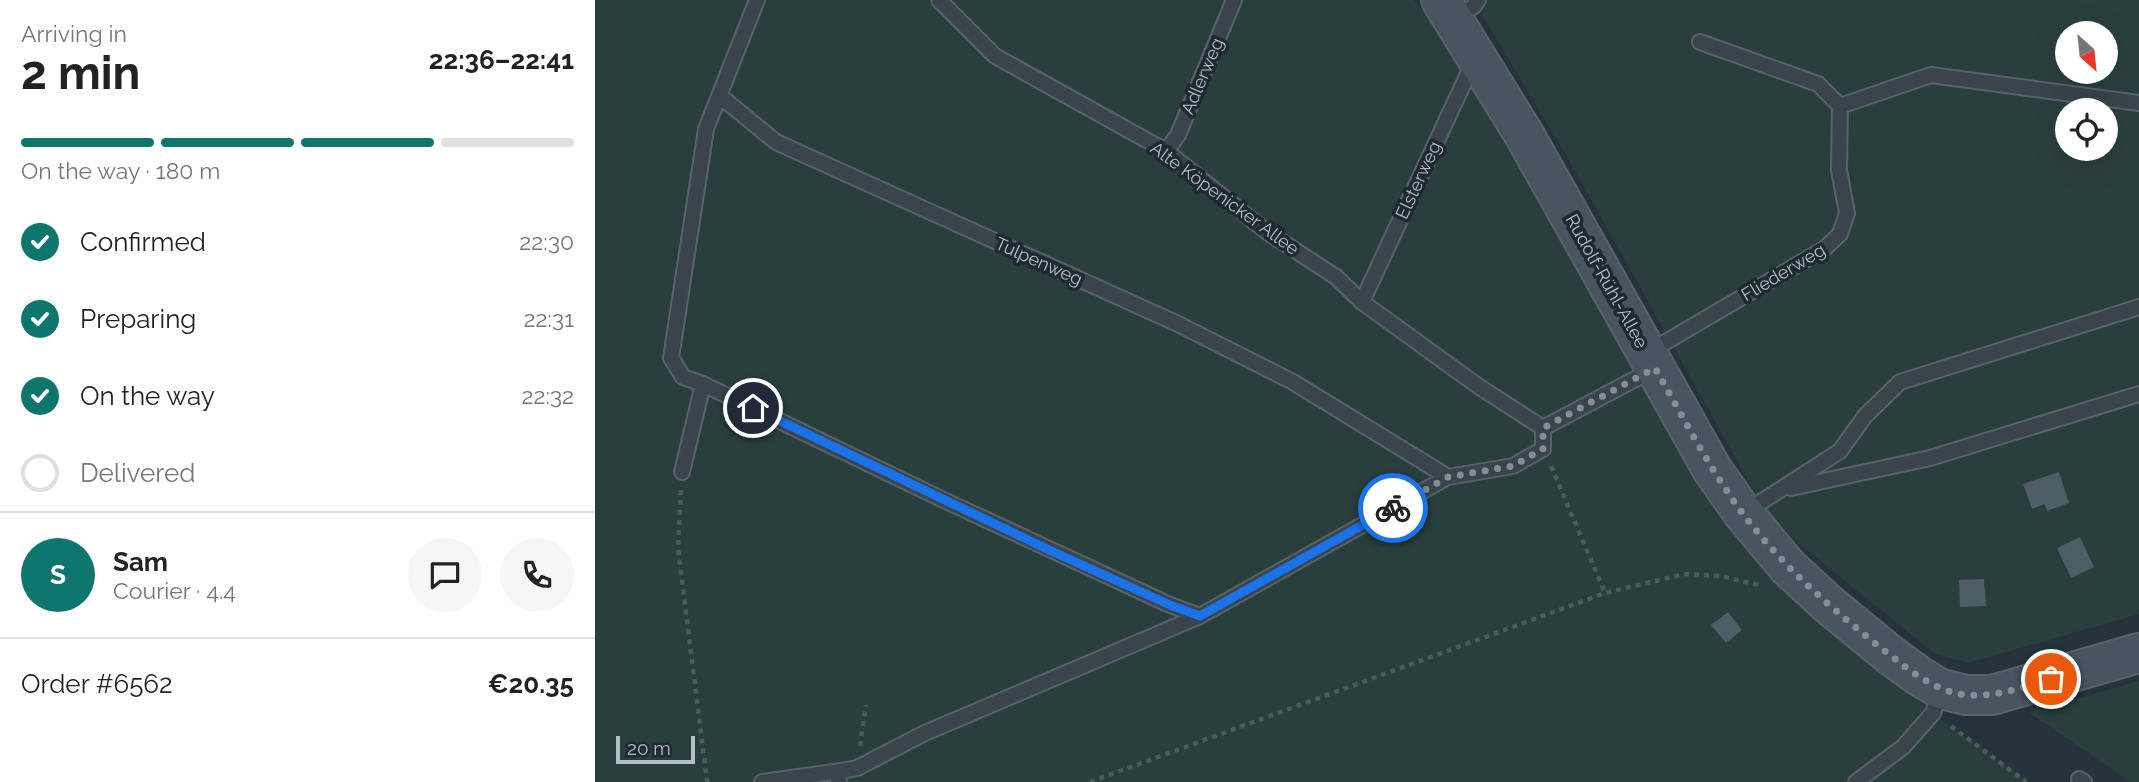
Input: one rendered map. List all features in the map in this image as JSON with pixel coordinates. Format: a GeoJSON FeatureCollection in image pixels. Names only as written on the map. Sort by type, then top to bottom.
{"type":"FeatureCollection","features":[{"type":"Feature","properties":{"kind":"street","name":"Rudolf-Rühl-Allee"},"geometry":{"type":"LineString","coordinates":[[1458,6],[1482,64],[1712,469],[1743,513],[1788,567],[1827,603],[1919,676],[1937,701]]}},
{"type":"Feature","properties":{"kind":"street"},"geometry":{"type":"LineString","coordinates":[[1937,701],[1966,695],[1992,695],[2139,653]]}},
{"type":"Feature","properties":{"kind":"lane"},"geometry":{"type":"LineString","coordinates":[[757,0],[706,129],[671,358],[683,377],[703,384],[962,509],[1170,605],[1200,616]]}},
{"type":"Feature","properties":{"kind":"lane","name":"Alte Köpenicker Allee"},"geometry":{"type":"LineString","coordinates":[[939,0],[995,56],[1166,150],[1267,232],[1336,277],[1362,302],[1478,386],[1543,428]]}},
{"type":"Feature","properties":{"kind":"lane","name":"Adlerweg"},"geometry":{"type":"LineString","coordinates":[[1166,150],[1178,135],[1234,0]]}},
{"type":"Feature","properties":{"kind":"lane"},"geometry":{"type":"LineString","coordinates":[[1700,42],[1818,84],[1840,106],[1931,75],[2139,103]]}},
{"type":"Feature","properties":{"kind":"lane","name":"Elsterweg"},"geometry":{"type":"LineString","coordinates":[[1362,302],[1467,76],[1482,64]]}},
{"type":"Feature","properties":{"kind":"lane","name":"Tulpenweg"},"geometry":{"type":"LineString","coordinates":[[720,96],[776,142],[1176,323],[1293,382],[1448,477]]}},
{"type":"Feature","properties":{"kind":"lane","name":"Fliederweg"},"geometry":{"type":"LineString","coordinates":[[1543,428],[1824,249],[1840,234],[1847,213],[1839,170],[1840,106]]}},
{"type":"Feature","properties":{"kind":"lane"},"geometry":{"type":"LineString","coordinates":[[1743,513],[1840,452],[1865,416],[1900,382],[2139,307]]}},
{"type":"Feature","properties":{"kind":"lane"},"geometry":{"type":"LineString","coordinates":[[682,472],[703,384]]}},
{"type":"Feature","properties":{"kind":"lane"},"geometry":{"type":"LineString","coordinates":[[1783,489],[1930,458],[2139,394]]}},
{"type":"Feature","properties":{"kind":"lane"},"geometry":{"type":"LineString","coordinates":[[762,782],[839,777],[925,733],[1200,616],[1448,477],[1513,466],[1543,449],[1543,428]]}},
{"type":"Feature","properties":{"kind":"lane"},"geometry":{"type":"LineString","coordinates":[[1856,782],[1903,747],[1937,701]]}},
{"type":"Feature","properties":{"kind":"path"},"geometry":{"type":"LineString","coordinates":[[1543,449],[1605,593]]}},
{"type":"Feature","properties":{"kind":"path"},"geometry":{"type":"LineString","coordinates":[[682,472],[678,548],[709,782]]}},
{"type":"Feature","properties":{"kind":"path"},"geometry":{"type":"LineString","coordinates":[[1090,782],[1605,593],[1684,574],[1720,576],[1762,586],[1770,584],[1788,567]]}},
{"type":"Feature","properties":{"kind":"path"},"geometry":{"type":"LineString","coordinates":[[1937,701],[2026,782]]}},
{"type":"Feature","properties":{"kind":"path"},"geometry":{"type":"LineString","coordinates":[[857,768],[866,705]]}},
{"type":"Feature","properties":{"kind":"green space"},"geometry":{"type":"Polygon","coordinates":[[[595,0],[1414,0],[1454,52],[1647,393],[1922,695],[1927,710],[2030,782],[595,782],[595,0]]]}},
{"type":"Feature","properties":{"kind":"green space"},"geometry":{"type":"Polygon","coordinates":[[[1473,0],[2139,0],[2139,614],[1968,663],[1934,653],[1792,538],[1763,507],[1566,155],[1473,0]]]}},
{"type":"Feature","properties":{"kind":"green space"},"geometry":{"type":"Polygon","coordinates":[[[2139,681],[2139,782],[2131,782],[2028,712],[2139,681]]]}},
{"type":"Feature","properties":{"kind":"building"},"geometry":{"type":"Polygon","coordinates":[[[2059,472],[2069,503],[2047,511],[2045,504],[2032,509],[2023,484],[2059,472]]]}},
{"type":"Feature","properties":{"kind":"building"},"geometry":{"type":"Polygon","coordinates":[[[2080,537],[2094,567],[2071,578],[2057,548],[2080,537]]]}},
{"type":"Feature","properties":{"kind":"building"},"geometry":{"type":"Polygon","coordinates":[[[1984,579],[1986,606],[1960,607],[1959,580],[1984,579]]]}},
{"type":"Feature","properties":{"kind":"building"},"geometry":{"type":"Polygon","coordinates":[[[1728,612],[1742,630],[1726,643],[1711,625],[1728,612]]]}},
{"type":"Feature","properties":{"kind":"way so far"},"geometry":{"type":"LineString","coordinates":[[1393,508],[1448,477],[1513,466],[1543,449],[1543,428],[1655,368],[1712,469],[1763,539],[1788,567],[1827,603],[1889,654],[1941,689],[1966,695],[1992,695],[2051,679]]}},
{"type":"Feature","properties":{"kind":"route"},"geometry":{"type":"LineString","coordinates":[[753,408],[1047,549],[1200,616],[1393,508]]}}]}
